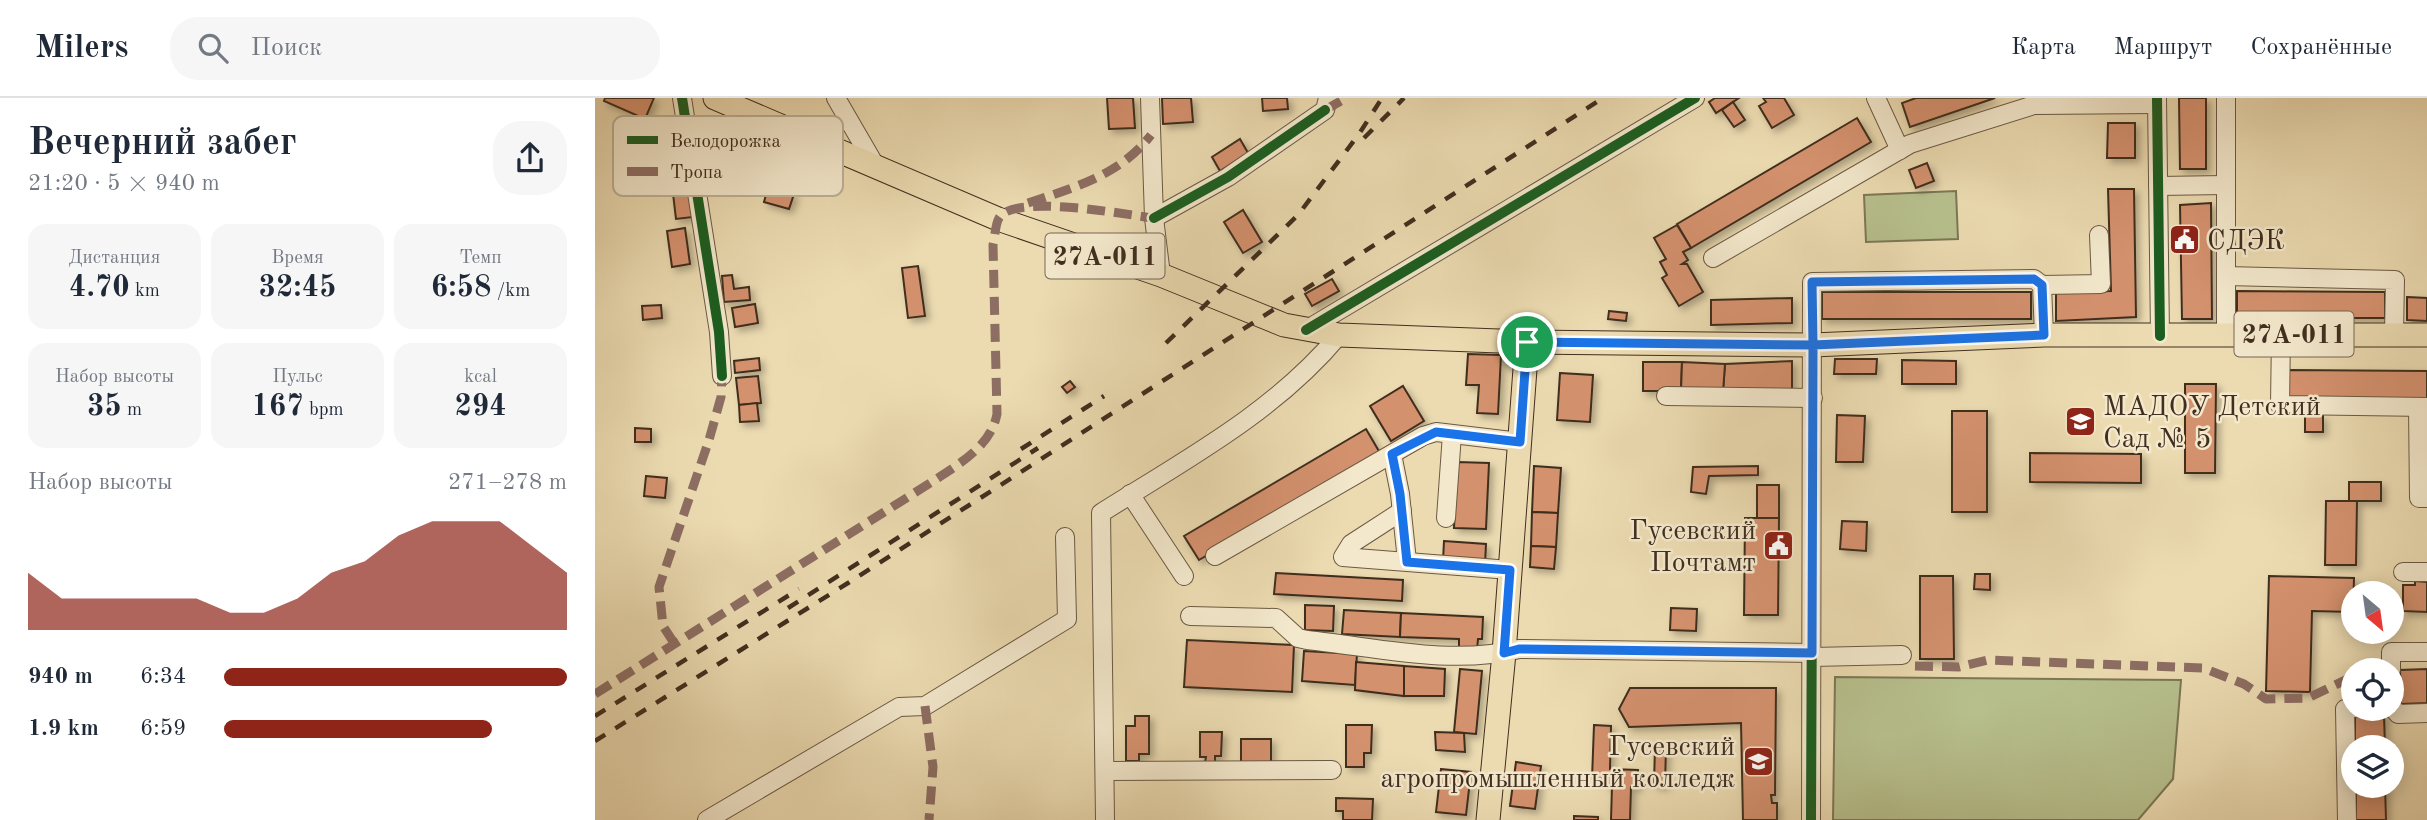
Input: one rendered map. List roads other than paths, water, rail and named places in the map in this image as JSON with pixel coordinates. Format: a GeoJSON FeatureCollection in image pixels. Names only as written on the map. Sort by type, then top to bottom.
{"type":"FeatureCollection","features":[{"type":"Feature","properties":{"kind":"main road","name":"27А-011"},"geometry":{"type":"LineString","coordinates":[[715,98],[757,116]]}},
{"type":"Feature","properties":{"kind":"main road","name":"27А-011"},"geometry":{"type":"LineString","coordinates":[[843,153],[998,219],[1161,275],[1284,325],[1339,335],[1527,342],[1813,345],[2044,335],[2427,335]]}},
{"type":"Feature","properties":{"kind":"main road"},"geometry":{"type":"LineString","coordinates":[[1488,820],[1504,653],[1527,342]]}},
{"type":"Feature","properties":{"kind":"street"},"geometry":{"type":"LineString","coordinates":[[682,98],[685,116]]}},
{"type":"Feature","properties":{"kind":"street"},"geometry":{"type":"LineString","coordinates":[[836,98],[876,167]]}},
{"type":"Feature","properties":{"kind":"street"},"geometry":{"type":"LineString","coordinates":[[1150,98],[1154,218],[1161,275]]}},
{"type":"Feature","properties":{"kind":"street"},"geometry":{"type":"LineString","coordinates":[[1306,330],[1695,98]]}},
{"type":"Feature","properties":{"kind":"street"},"geometry":{"type":"LineString","coordinates":[[1876,98],[1900,150]]}},
{"type":"Feature","properties":{"kind":"street"},"geometry":{"type":"LineString","coordinates":[[2226,98],[2226,334]]}},
{"type":"Feature","properties":{"kind":"street"},"geometry":{"type":"LineString","coordinates":[[1713,258],[1900,150],[2033,105],[2157,101],[2160,336]]}},
{"type":"Feature","properties":{"kind":"street"},"geometry":{"type":"LineString","coordinates":[[1154,218],[1228,177],[1327,104]]}},
{"type":"Feature","properties":{"kind":"street"},"geometry":{"type":"LineString","coordinates":[[2158,186],[2226,186]]}},
{"type":"Feature","properties":{"kind":"street"},"geometry":{"type":"LineString","coordinates":[[697,196],[719,332],[722,376]]}},
{"type":"Feature","properties":{"kind":"street"},"geometry":{"type":"LineString","coordinates":[[1811,820],[1814,398],[1812,282],[2034,279],[2042,285],[2101,284],[2099,235]]}},
{"type":"Feature","properties":{"kind":"street"},"geometry":{"type":"LineString","coordinates":[[2226,276],[2395,280],[2394,334]]}},
{"type":"Feature","properties":{"kind":"street"},"geometry":{"type":"LineString","coordinates":[[2042,285],[2044,335]]}},
{"type":"Feature","properties":{"kind":"street"},"geometry":{"type":"LineString","coordinates":[[2281,334],[2280,405],[2423,407],[2419,498],[2427,498]]}},
{"type":"Feature","properties":{"kind":"street"},"geometry":{"type":"LineString","coordinates":[[1105,820],[1101,513],[1248,419],[1295,384],[1339,335]]}},
{"type":"Feature","properties":{"kind":"street"},"geometry":{"type":"LineString","coordinates":[[1666,396],[1814,398]]}},
{"type":"Feature","properties":{"kind":"street"},"geometry":{"type":"LineString","coordinates":[[1215,556],[1423,436],[1436,432],[1520,442]]}},
{"type":"Feature","properties":{"kind":"street"},"geometry":{"type":"LineString","coordinates":[[1447,518],[1452,434]]}},
{"type":"Feature","properties":{"kind":"street"},"geometry":{"type":"LineString","coordinates":[[1392,454],[1407,562]]}},
{"type":"Feature","properties":{"kind":"street"},"geometry":{"type":"LineString","coordinates":[[1130,494],[1184,576]]}},
{"type":"Feature","properties":{"kind":"street"},"geometry":{"type":"LineString","coordinates":[[1402,511],[1351,544],[1343,557],[1510,570]]}},
{"type":"Feature","properties":{"kind":"street"},"geometry":{"type":"LineString","coordinates":[[707,820],[899,706],[925,706],[1067,619],[1065,537]]}},
{"type":"Feature","properties":{"kind":"street"},"geometry":{"type":"LineString","coordinates":[[2403,572],[2427,572]]}},
{"type":"Feature","properties":{"kind":"street"},"geometry":{"type":"LineString","coordinates":[[1190,616],[1276,618],[1298,638],[1307,640],[1444,655],[1504,653],[1519,649],[1902,655]]}},
{"type":"Feature","properties":{"kind":"street"},"geometry":{"type":"LineString","coordinates":[[2391,658],[2391,652],[2427,652]]}},
{"type":"Feature","properties":{"kind":"street"},"geometry":{"type":"LineString","coordinates":[[2404,714],[2427,713]]}},
{"type":"Feature","properties":{"kind":"street"},"geometry":{"type":"LineString","coordinates":[[2345,721],[2347,820]]}},
{"type":"Feature","properties":{"kind":"street"},"geometry":{"type":"LineString","coordinates":[[1105,771],[1332,770]]}},
{"type":"Feature","properties":{"kind":"railway"},"geometry":{"type":"LineString","coordinates":[[1166,343],[1298,215],[1359,134],[1382,98]]}},
{"type":"Feature","properties":{"kind":"railway"},"geometry":{"type":"LineString","coordinates":[[1364,138],[1404,98]]}},
{"type":"Feature","properties":{"kind":"railway"},"geometry":{"type":"LineString","coordinates":[[595,741],[848,583],[1603,98]]}},
{"type":"Feature","properties":{"kind":"railway"},"geometry":{"type":"LineString","coordinates":[[1021,449],[1104,396]]}},
{"type":"Feature","properties":{"kind":"railway"},"geometry":{"type":"LineString","coordinates":[[788,608],[1038,448]]}},
{"type":"Feature","properties":{"kind":"railway"},"geometry":{"type":"LineString","coordinates":[[595,716],[799,589]]}},
{"type":"Feature","properties":{"kind":"place","name":"СДЭК"},"geometry":{"type":"Point","coordinates":[2184,239]}},
{"type":"Feature","properties":{"kind":"place","name":"МАДОУ Детский Сад № 5"},"geometry":{"type":"Point","coordinates":[2080,421]}},
{"type":"Feature","properties":{"kind":"place","name":"Гусевский Почтамт"},"geometry":{"type":"Point","coordinates":[1779,545]}},
{"type":"Feature","properties":{"kind":"place","name":"Гусевский агропромышленный колледж"},"geometry":{"type":"Point","coordinates":[1758,761]}}]}
